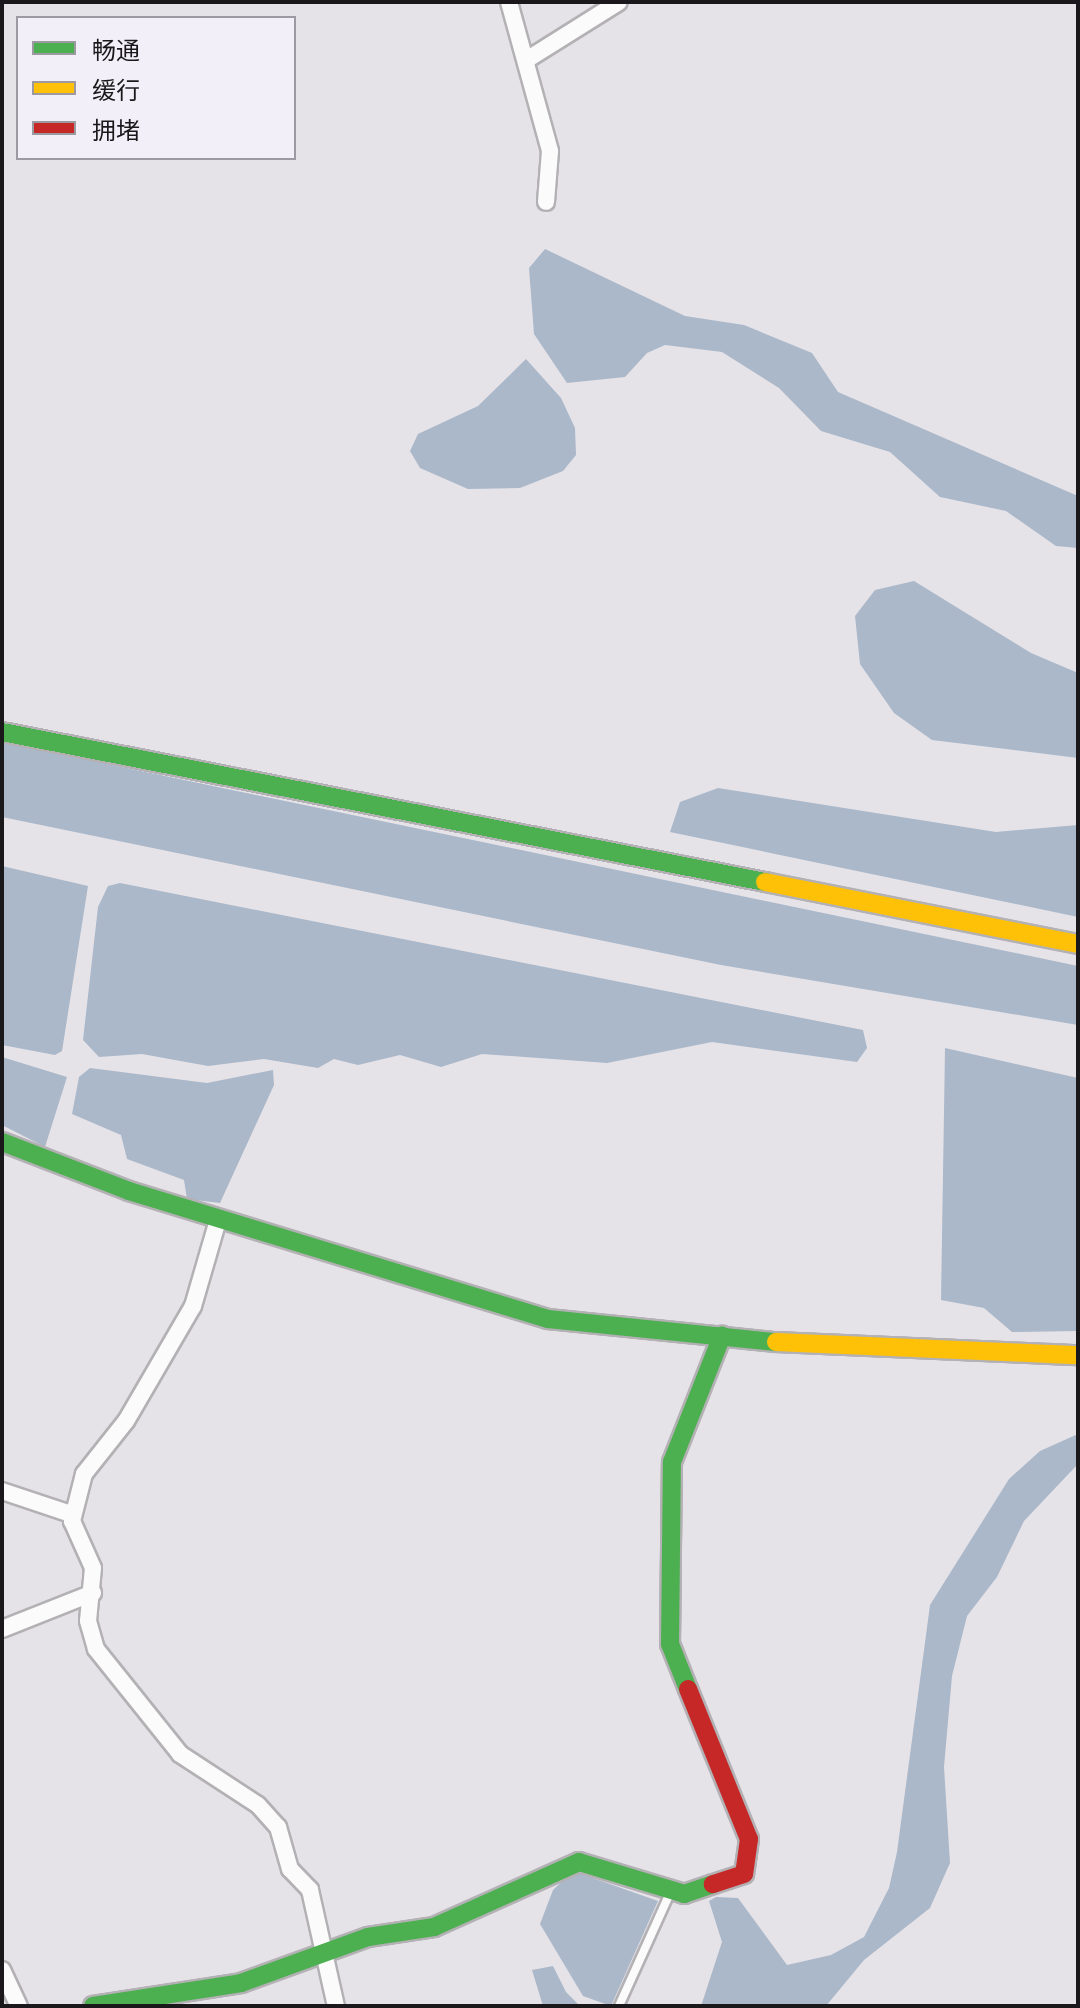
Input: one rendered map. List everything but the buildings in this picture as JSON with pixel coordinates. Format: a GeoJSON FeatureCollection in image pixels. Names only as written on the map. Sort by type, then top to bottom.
{"type":"FeatureCollection","features":[{"type":"Feature","properties":{"kind":"street"},"geometry":{"type":"LineString","coordinates":[[509,2],[528,59],[550,151],[546,202]]}},
{"type":"Feature","properties":{"kind":"street"},"geometry":{"type":"LineString","coordinates":[[528,59],[619,2]]}},
{"type":"Feature","properties":{"kind":"street"},"geometry":{"type":"LineString","coordinates":[[2,732],[1078,944]]}},
{"type":"Feature","properties":{"kind":"street"},"geometry":{"type":"LineString","coordinates":[[2,1142],[218,1220],[521,1314],[915,1353],[1078,1355]]}},
{"type":"Feature","properties":{"kind":"street"},"geometry":{"type":"LineString","coordinates":[[218,1220],[193,1306],[126,1421],[84,1474],[71,1514],[93,1568],[90,1635],[102,1657],[180,1754],[258,1805],[278,1827],[290,1869],[310,1890],[336,2006]]}},
{"type":"Feature","properties":{"kind":"street"},"geometry":{"type":"LineString","coordinates":[[93,2006],[241,1983],[327,1957],[368,1937],[448,1922],[579,1862],[684,1894],[731,1881],[748,1868],[752,1854],[670,1644],[672,1462],[722,1336]]}},
{"type":"Feature","properties":{"kind":"street"},"geometry":{"type":"LineString","coordinates":[[2,1491],[71,1514]]}},
{"type":"Feature","properties":{"kind":"street"},"geometry":{"type":"LineString","coordinates":[[2,1629],[93,1593]]}},
{"type":"Feature","properties":{"kind":"street"},"geometry":{"type":"LineString","coordinates":[[2,1970],[19,2006]]}},
{"type":"Feature","properties":{"kind":"lane"},"geometry":{"type":"LineString","coordinates":[[619,2006],[671,1891]]}},
{"type":"Feature","properties":{"kind":"water"},"geometry":{"type":"Polygon","coordinates":[[[545,249],[685,316],[744,325],[812,353],[838,392],[1078,496],[1078,548],[1056,546],[1006,511],[940,497],[890,452],[821,431],[779,388],[722,352],[665,345],[647,353],[625,377],[567,383],[534,334],[529,268],[545,249]]]}},
{"type":"Feature","properties":{"kind":"water"},"geometry":{"type":"Polygon","coordinates":[[[526,359],[561,398],[575,428],[576,455],[563,471],[520,488],[468,489],[420,468],[410,451],[418,434],[478,406],[526,359]]]}},
{"type":"Feature","properties":{"kind":"water"},"geometry":{"type":"Polygon","coordinates":[[[914,581],[1031,653],[1078,673],[1078,758],[932,740],[894,713],[860,664],[855,616],[875,590],[914,581]]]}},
{"type":"Feature","properties":{"kind":"water"},"geometry":{"type":"Polygon","coordinates":[[[2,742],[1078,966],[1078,1025],[721,965],[2,817],[2,742]]]}},
{"type":"Feature","properties":{"kind":"water"},"geometry":{"type":"Polygon","coordinates":[[[718,788],[996,832],[1078,825],[1078,917],[670,832],[680,802],[718,788]]]}},
{"type":"Feature","properties":{"kind":"water"},"geometry":{"type":"Polygon","coordinates":[[[2,866],[88,886],[62,1051],[55,1055],[2,1045],[2,866]]]}},
{"type":"Feature","properties":{"kind":"water"},"geometry":{"type":"Polygon","coordinates":[[[120,883],[863,1030],[867,1048],[857,1062],[712,1042],[607,1063],[482,1054],[441,1067],[400,1055],[358,1065],[334,1059],[318,1068],[264,1059],[208,1066],[142,1054],[99,1057],[83,1040],[98,907],[108,886],[120,883]]]}},
{"type":"Feature","properties":{"kind":"water"},"geometry":{"type":"Polygon","coordinates":[[[945,1048],[1078,1078],[1078,1331],[1012,1332],[984,1308],[941,1300],[945,1048]]]}},
{"type":"Feature","properties":{"kind":"water"},"geometry":{"type":"Polygon","coordinates":[[[2,1057],[67,1077],[45,1147],[2,1125],[2,1057]]]}},
{"type":"Feature","properties":{"kind":"water"},"geometry":{"type":"Polygon","coordinates":[[[90,1068],[207,1083],[273,1070],[274,1085],[220,1203],[187,1199],[184,1180],[127,1159],[121,1135],[72,1114],[79,1077],[90,1068]]]}},
{"type":"Feature","properties":{"kind":"water"},"geometry":{"type":"Polygon","coordinates":[[[1078,1434],[1078,1464],[1024,1521],[997,1577],[967,1616],[952,1676],[944,1767],[950,1863],[930,1908],[864,1960],[826,2006],[701,2006],[722,1942],[709,1901],[716,1897],[738,1898],[787,1965],[831,1955],[864,1937],[889,1888],[897,1852],[930,1605],[1009,1479],[1040,1451],[1078,1434]]]}},
{"type":"Feature","properties":{"kind":"water"},"geometry":{"type":"Polygon","coordinates":[[[573,1871],[658,1901],[611,2006],[583,1996],[540,1924],[553,1890],[573,1871]]]}},
{"type":"Feature","properties":{"kind":"water"},"geometry":{"type":"Polygon","coordinates":[[[553,1966],[566,1992],[580,2006],[543,2006],[532,1970],[553,1966]]]}},
{"type":"Feature","properties":{"kind":"traffic: fast"},"geometry":{"type":"LineString","coordinates":[[2,732],[765,882]]}},
{"type":"Feature","properties":{"kind":"traffic: fast"},"geometry":{"type":"LineString","coordinates":[[2,1142],[129,1191],[548,1319],[776,1342]]}},
{"type":"Feature","properties":{"kind":"traffic: fast"},"geometry":{"type":"LineString","coordinates":[[688,1689],[670,1644],[672,1462],[722,1336]]}},
{"type":"Feature","properties":{"kind":"traffic: fast"},"geometry":{"type":"LineString","coordinates":[[93,2006],[241,1983],[368,1937],[434,1927],[579,1862],[684,1894],[713,1884]]}},
{"type":"Feature","properties":{"kind":"traffic: slow"},"geometry":{"type":"LineString","coordinates":[[765,882],[1078,944]]}},
{"type":"Feature","properties":{"kind":"traffic: slow"},"geometry":{"type":"LineString","coordinates":[[776,1342],[1078,1355]]}},
{"type":"Feature","properties":{"kind":"traffic: jam"},"geometry":{"type":"LineString","coordinates":[[688,1689],[749,1839],[744,1874],[713,1884]]}}]}
